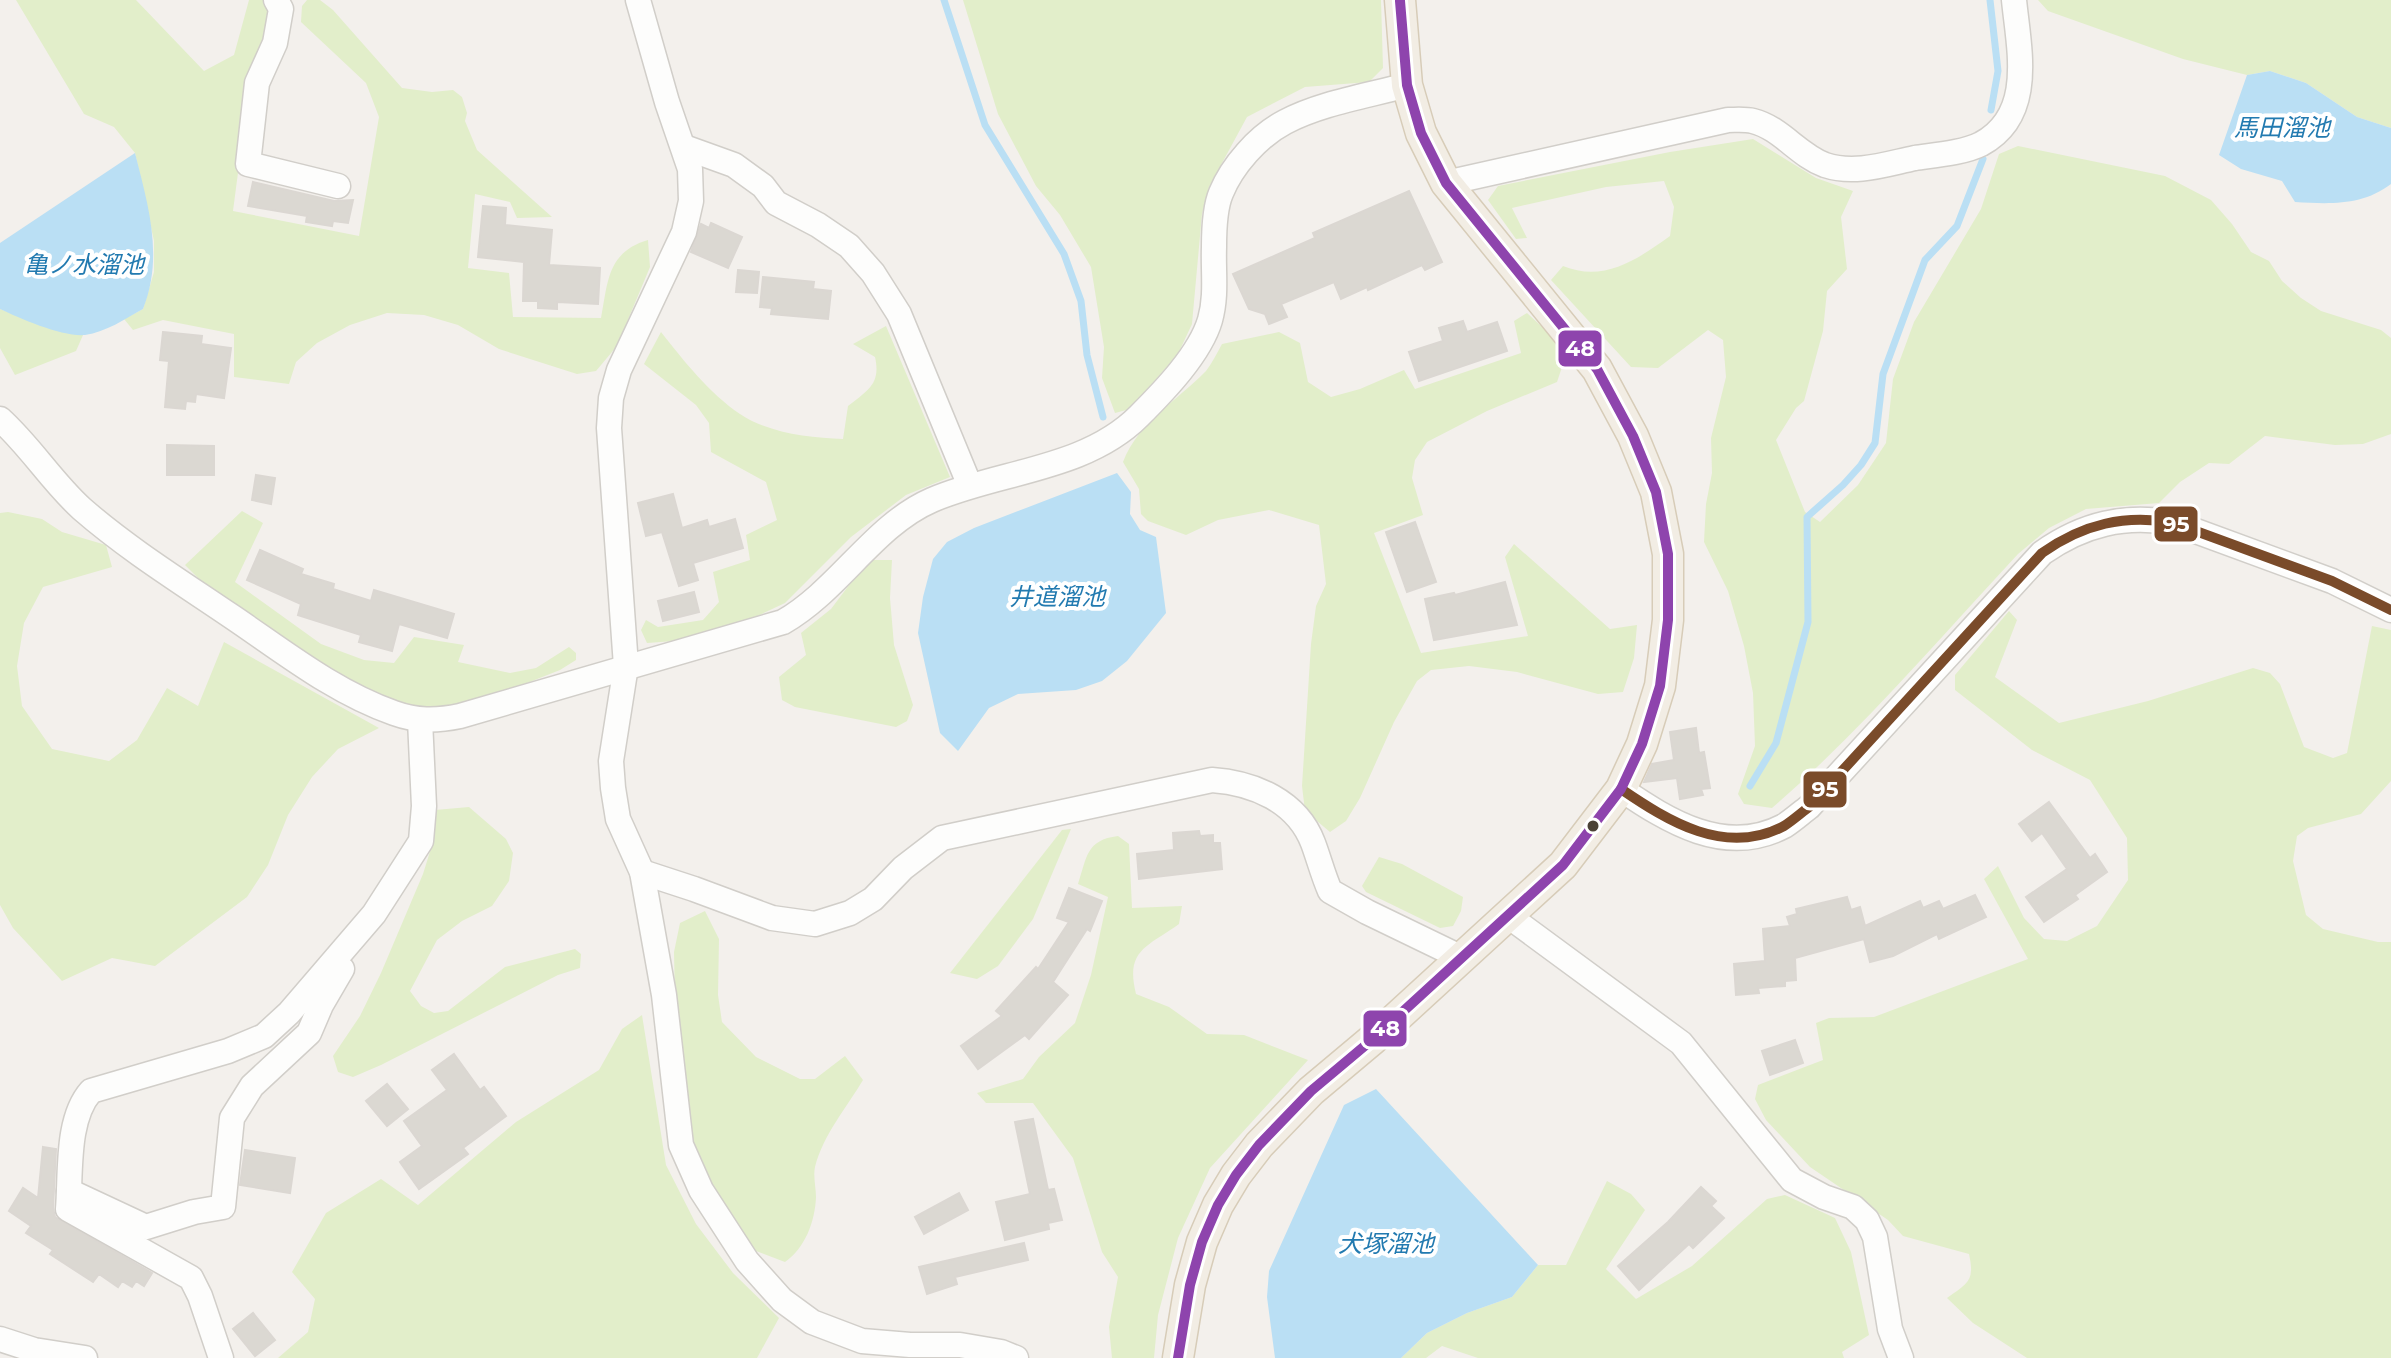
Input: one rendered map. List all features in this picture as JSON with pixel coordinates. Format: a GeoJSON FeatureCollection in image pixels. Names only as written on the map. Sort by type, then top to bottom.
{"type":"FeatureCollection","features":[{"type":"Feature","properties":{"kind":"main road"},"geometry":{"type":"LineString","coordinates":[[1178,1358],[1190,1285],[1202,1242],[1218,1205],[1236,1175],[1259,1145],[1311,1091],[1373,1039],[1563,865],[1621,789],[1642,744],[1660,686],[1668,620],[1668,554],[1656,492],[1633,436],[1597,369],[1446,183],[1421,133],[1407,85],[1400,0]]}},
{"type":"Feature","properties":{"kind":"street"},"geometry":{"type":"LineString","coordinates":[[276,0],[281,9],[275,43],[257,83],[248,164],[338,186]]}},
{"type":"Feature","properties":{"kind":"street"},"geometry":{"type":"LineString","coordinates":[[638,0],[690,169],[691,201],[684,232],[619,370],[611,398],[609,428],[626,666],[611,761],[618,819],[642,872],[664,995],[681,1145],[701,1190],[747,1261],[782,1300],[812,1322],[862,1341],[979,1347],[1016,1358]]}},
{"type":"Feature","properties":{"kind":"street"},"geometry":{"type":"LineString","coordinates":[[1446,183],[1728,120],[1753,121],[1777,132],[1825,165],[1853,170],[1980,145],[1998,131],[2018,101],[2021,74],[2014,0]]}},
{"type":"Feature","properties":{"kind":"street"},"geometry":{"type":"LineString","coordinates":[[0,419],[23,440],[62,490],[83,510],[140,554],[308,668],[359,699],[420,720],[460,716],[783,622],[818,598],[895,521],[931,500],[1083,454],[1107,440],[1137,419],[1199,347],[1210,321],[1215,295],[1214,246],[1220,195],[1239,161],[1283,123],[1310,111],[1407,85]]}},
{"type":"Feature","properties":{"kind":"street"},"geometry":{"type":"LineString","coordinates":[[684,147],[734,165],[763,186],[776,203],[849,246],[873,273],[899,314],[970,486]]}},
{"type":"Feature","properties":{"kind":"street"},"geometry":{"type":"LineString","coordinates":[[1621,789],[1673,823],[1694,831],[1729,837],[1754,835],[1783,827],[1809,807],[2042,553],[2075,532],[2100,523],[2154,519],[2174,523],[2332,581],[2391,610]]}},
{"type":"Feature","properties":{"kind":"street"},"geometry":{"type":"LineString","coordinates":[[221,1358],[191,1278],[68,1209],[75,1117],[80,1103],[91,1091],[228,1051],[264,1036],[289,1013],[374,914],[421,841],[424,806],[420,720]]}},
{"type":"Feature","properties":{"kind":"street"},"geometry":{"type":"LineString","coordinates":[[642,872],[772,918],[815,924],[850,913],[873,899],[926,848],[942,838],[1212,780],[1233,782],[1270,795],[1299,819],[1312,841],[1330,891],[1460,957]]}},
{"type":"Feature","properties":{"kind":"street"},"geometry":{"type":"LineString","coordinates":[[69,1191],[146,1227],[194,1212],[223,1207],[232,1118],[252,1086],[309,1033],[346,961],[367,936],[374,914]]}},
{"type":"Feature","properties":{"kind":"street"},"geometry":{"type":"LineString","coordinates":[[1507,915],[1681,1043],[1792,1180],[1824,1197],[1853,1207],[1867,1220],[1875,1237],[1890,1329],[1901,1358]]}},
{"type":"Feature","properties":{"kind":"street"},"geometry":{"type":"LineString","coordinates":[[0,1339],[34,1350],[85,1358]]}},
{"type":"Feature","properties":{"kind":"green space"},"geometry":{"type":"Polygon","coordinates":[[[16,0],[136,0],[204,71],[234,55],[249,0],[267,0],[270,22],[251,73],[233,211],[359,236],[379,117],[366,83],[301,22],[302,6],[307,0],[320,0],[333,10],[402,88],[432,92],[453,90],[462,97],[467,113],[465,121],[477,150],[552,217],[517,218],[510,202],[475,194],[468,268],[509,273],[513,317],[601,318],[608,281],[617,260],[634,245],[648,240],[650,267],[617,346],[596,371],[577,374],[499,349],[458,325],[424,315],[387,313],[350,325],[317,343],[296,362],[289,384],[234,377],[234,334],[163,320],[133,330],[124,319],[143,309],[154,272],[154,241],[135,153],[114,127],[84,114],[16,0]]]}},
{"type":"Feature","properties":{"kind":"green space"},"geometry":{"type":"Polygon","coordinates":[[[963,0],[1381,0],[1383,68],[1369,82],[1305,87],[1247,117],[1209,187],[1202,214],[1192,324],[1178,354],[1130,409],[1115,413],[1102,378],[1104,347],[1091,267],[1060,215],[1036,186],[998,114],[963,0]]]}},
{"type":"Feature","properties":{"kind":"green space"},"geometry":{"type":"Polygon","coordinates":[[[2038,0],[2391,0],[2391,128],[2357,117],[2306,83],[2270,71],[2247,75],[2183,59],[2048,11],[2038,0]]]}},
{"type":"Feature","properties":{"kind":"green space"},"geometry":{"type":"Polygon","coordinates":[[[1753,139],[1816,178],[1853,191],[1841,217],[1847,269],[1827,291],[1823,331],[1804,401],[1796,408],[1776,440],[1805,512],[1820,522],[1858,485],[1886,443],[1893,379],[1914,322],[1981,209],[1999,154],[2018,146],[2165,176],[2211,200],[2251,252],[2269,261],[2282,281],[2301,298],[2321,311],[2381,330],[2391,338],[2391,434],[2363,444],[2335,445],[2265,436],[2229,464],[2209,463],[2180,482],[2159,503],[2086,509],[2049,528],[2018,554],[1805,779],[1772,808],[1744,804],[1738,794],[1755,746],[1753,693],[1744,646],[1728,591],[1704,542],[1712,473],[1711,438],[1726,377],[1723,340],[1708,330],[1658,368],[1631,367],[1551,280],[1563,266],[1593,272],[1620,266],[1670,236],[1674,207],[1664,181],[1606,187],[1512,208],[1527,238],[1516,239],[1488,200],[1498,186],[1753,139]]]}},
{"type":"Feature","properties":{"kind":"green space"},"geometry":{"type":"Polygon","coordinates":[[[0,309],[41,325],[83,335],[76,351],[15,375],[0,348],[0,309]]]}},
{"type":"Feature","properties":{"kind":"green space"},"geometry":{"type":"Polygon","coordinates":[[[1527,313],[1552,336],[1565,358],[1557,382],[1487,411],[1427,442],[1415,460],[1412,478],[1423,515],[1374,533],[1421,653],[1528,636],[1505,557],[1514,544],[1610,629],[1637,625],[1634,658],[1623,692],[1598,694],[1517,672],[1469,666],[1431,670],[1417,681],[1346,821],[1330,832],[1305,811],[1302,786],[1311,644],[1316,606],[1326,584],[1319,525],[1269,510],[1218,520],[1186,535],[1148,521],[1141,514],[1139,489],[1123,462],[1149,423],[1206,371],[1222,344],[1279,332],[1300,343],[1308,382],[1331,397],[1360,389],[1404,370],[1415,389],[1521,353],[1514,321],[1527,313]]]}},
{"type":"Feature","properties":{"kind":"green space"},"geometry":{"type":"Polygon","coordinates":[[[886,326],[950,477],[906,495],[851,537],[785,603],[749,620],[688,640],[647,643],[641,630],[646,620],[658,627],[703,620],[719,602],[713,572],[750,560],[746,535],[777,520],[766,482],[711,452],[709,423],[696,405],[644,364],[661,332],[707,386],[740,414],[763,426],[789,433],[843,439],[848,406],[871,386],[876,374],[875,357],[853,344],[886,326]]]}},
{"type":"Feature","properties":{"kind":"green space"},"geometry":{"type":"Polygon","coordinates":[[[242,511],[263,523],[235,582],[321,644],[364,660],[394,663],[414,637],[464,645],[458,662],[510,673],[536,668],[569,647],[576,653],[576,660],[522,685],[449,706],[416,709],[368,694],[215,595],[185,565],[242,511]]]}},
{"type":"Feature","properties":{"kind":"green space"},"geometry":{"type":"Polygon","coordinates":[[[0,513],[42,519],[62,532],[106,545],[112,567],[43,587],[24,623],[17,666],[22,706],[52,749],[109,761],[137,740],[167,688],[198,706],[224,642],[379,728],[338,749],[312,777],[288,815],[268,865],[247,897],[155,966],[112,958],[62,981],[13,928],[0,905],[0,513]]]}},
{"type":"Feature","properties":{"kind":"green space"},"geometry":{"type":"Polygon","coordinates":[[[868,560],[892,560],[890,598],[894,645],[913,705],[907,721],[896,727],[795,707],[782,700],[779,677],[806,655],[801,633],[831,609],[868,560]]]}},
{"type":"Feature","properties":{"kind":"green space"},"geometry":{"type":"Polygon","coordinates":[[[2009,611],[2017,620],[1995,677],[2059,723],[2148,701],[2253,668],[2270,673],[2280,684],[2304,747],[2333,758],[2347,753],[2372,626],[2391,630],[2391,781],[2361,814],[2308,828],[2297,836],[2293,861],[2306,915],[2323,929],[2378,942],[2391,942],[2391,1358],[2027,1358],[1973,1323],[1947,1298],[1960,1289],[1970,1276],[1969,1254],[1903,1236],[1888,1220],[1810,1167],[1766,1120],[1755,1099],[1758,1085],[1823,1060],[1816,1023],[1829,1018],[1874,1017],[2028,959],[1984,879],[1998,866],[2024,918],[2044,939],[2067,941],[2097,926],[2128,880],[2127,838],[2090,780],[2032,750],[1955,690],[1955,675],[2009,611]]]}},
{"type":"Feature","properties":{"kind":"green space"},"geometry":{"type":"Polygon","coordinates":[[[469,807],[506,839],[513,853],[509,881],[492,906],[462,921],[437,940],[410,991],[421,1006],[434,1013],[448,1011],[505,967],[575,949],[581,954],[580,968],[558,975],[381,1065],[353,1077],[338,1072],[333,1056],[360,1016],[423,874],[433,842],[435,810],[469,807]]]}},
{"type":"Feature","properties":{"kind":"green space"},"geometry":{"type":"Polygon","coordinates":[[[1071,829],[1033,919],[998,966],[977,979],[950,973],[1062,830],[1071,829]]]}},
{"type":"Feature","properties":{"kind":"green space"},"geometry":{"type":"Polygon","coordinates":[[[1118,836],[1129,844],[1132,908],[1182,906],[1179,924],[1148,945],[1136,959],[1133,979],[1136,994],[1169,1007],[1207,1034],[1244,1035],[1308,1060],[1210,1168],[1178,1238],[1158,1315],[1154,1358],[1112,1358],[1109,1327],[1118,1277],[1102,1252],[1073,1158],[1033,1103],[986,1103],[977,1093],[1023,1079],[1039,1057],[1075,1023],[1091,975],[1108,897],[1078,884],[1089,851],[1100,841],[1118,836]]]}},
{"type":"Feature","properties":{"kind":"green space"},"geometry":{"type":"Polygon","coordinates":[[[1379,857],[1402,864],[1463,897],[1461,911],[1453,926],[1440,928],[1366,892],[1362,886],[1379,857]]]}},
{"type":"Feature","properties":{"kind":"green space"},"geometry":{"type":"Polygon","coordinates":[[[705,911],[719,939],[718,995],[722,1022],[756,1057],[800,1079],[815,1079],[845,1056],[863,1080],[829,1133],[819,1155],[814,1171],[814,1216],[803,1242],[785,1262],[756,1251],[711,1187],[677,1103],[674,952],[680,923],[705,911]]]}},
{"type":"Feature","properties":{"kind":"green space"},"geometry":{"type":"Polygon","coordinates":[[[642,1015],[666,1165],[696,1224],[733,1273],[779,1318],[757,1358],[278,1358],[308,1332],[315,1299],[292,1272],[326,1213],[381,1179],[418,1205],[516,1122],[599,1070],[622,1029],[642,1015]]]}},
{"type":"Feature","properties":{"kind":"green space"},"geometry":{"type":"Polygon","coordinates":[[[1607,1181],[1631,1194],[1645,1210],[1606,1269],[1636,1299],[1692,1266],[1767,1199],[1785,1195],[1835,1218],[1851,1252],[1869,1335],[1842,1352],[1844,1358],[1478,1358],[1442,1346],[1426,1358],[1401,1358],[1427,1333],[1467,1313],[1512,1297],[1538,1265],[1566,1265],[1607,1181]]]}},
{"type":"Feature","properties":{"kind":"water","name":"馬田溜池"},"geometry":{"type":"Polygon","coordinates":[[[2270,71],[2306,83],[2357,117],[2391,128],[2391,184],[2357,200],[2295,202],[2282,181],[2241,169],[2219,155],[2247,75],[2270,71]]]}},
{"type":"Feature","properties":{"kind":"water","name":"亀ノ水溜池"},"geometry":{"type":"Polygon","coordinates":[[[135,153],[149,211],[153,250],[149,289],[143,309],[108,328],[76,335],[30,322],[0,309],[0,243],[135,153]]]}},
{"type":"Feature","properties":{"kind":"water","name":"井道溜池"},"geometry":{"type":"Polygon","coordinates":[[[1117,473],[1131,492],[1130,514],[1140,530],[1156,537],[1166,613],[1127,661],[1102,681],[1076,690],[1018,694],[989,708],[958,751],[940,733],[918,633],[933,559],[947,542],[974,528],[1117,473]]]}},
{"type":"Feature","properties":{"kind":"water","name":"犬塚溜池"},"geometry":{"type":"Polygon","coordinates":[[[1376,1089],[1538,1265],[1512,1297],[1467,1313],[1427,1333],[1401,1358],[1275,1358],[1267,1297],[1269,1271],[1344,1105],[1376,1089]]]}},
{"type":"Feature","properties":{"kind":"building"},"geometry":{"type":"Polygon","coordinates":[[[253,182],[334,201],[353,200],[348,223],[333,221],[332,226],[306,222],[307,216],[248,206],[253,182]]]}},
{"type":"Feature","properties":{"kind":"building"},"geometry":{"type":"Polygon","coordinates":[[[1409,191],[1442,262],[1425,270],[1422,265],[1341,299],[1334,282],[1281,304],[1287,317],[1269,324],[1265,314],[1249,309],[1233,274],[1315,238],[1313,233],[1409,191]]]}},
{"type":"Feature","properties":{"kind":"building"},"geometry":{"type":"Polygon","coordinates":[[[483,206],[506,208],[505,225],[552,230],[549,265],[600,268],[598,304],[557,302],[557,309],[538,308],[538,301],[523,301],[524,262],[478,257],[483,206]]]}},
{"type":"Feature","properties":{"kind":"building"},"geometry":{"type":"Polygon","coordinates":[[[711,223],[742,237],[728,268],[691,252],[701,224],[709,228],[711,223]]]}},
{"type":"Feature","properties":{"kind":"building"},"geometry":{"type":"Polygon","coordinates":[[[738,270],[759,272],[757,293],[736,292],[738,270]]]}},
{"type":"Feature","properties":{"kind":"building"},"geometry":{"type":"Polygon","coordinates":[[[763,277],[814,282],[813,289],[831,291],[828,319],[771,314],[772,308],[760,307],[763,277]]]}},
{"type":"Feature","properties":{"kind":"building"},"geometry":{"type":"Polygon","coordinates":[[[1463,321],[1467,332],[1497,322],[1507,351],[1419,381],[1409,352],[1443,341],[1439,328],[1463,321]]]}},
{"type":"Feature","properties":{"kind":"building"},"geometry":{"type":"Polygon","coordinates":[[[163,332],[202,336],[201,344],[231,348],[224,398],[196,394],[195,402],[186,401],[185,409],[165,407],[169,361],[160,360],[163,332]]]}},
{"type":"Feature","properties":{"kind":"building"},"geometry":{"type":"Polygon","coordinates":[[[167,445],[214,446],[214,475],[167,475],[167,445]]]}},
{"type":"Feature","properties":{"kind":"building"},"geometry":{"type":"Polygon","coordinates":[[[256,475],[275,478],[271,504],[252,500],[256,475]]]}},
{"type":"Feature","properties":{"kind":"building"},"geometry":{"type":"Polygon","coordinates":[[[673,494],[682,528],[707,520],[709,527],[735,519],[743,548],[693,563],[698,580],[679,586],[662,532],[646,536],[638,503],[673,494]]]}},
{"type":"Feature","properties":{"kind":"building"},"geometry":{"type":"Polygon","coordinates":[[[1415,522],[1436,582],[1407,592],[1386,532],[1415,522]]]}},
{"type":"Feature","properties":{"kind":"building"},"geometry":{"type":"Polygon","coordinates":[[[260,550],[303,569],[301,574],[334,584],[333,589],[371,601],[374,590],[454,614],[447,638],[399,624],[392,651],[359,642],[361,635],[298,615],[301,604],[247,580],[260,550]]]}},
{"type":"Feature","properties":{"kind":"building"},"geometry":{"type":"Polygon","coordinates":[[[1505,582],[1517,625],[1434,640],[1425,599],[1505,582]]]}},
{"type":"Feature","properties":{"kind":"building"},"geometry":{"type":"Polygon","coordinates":[[[694,592],[699,612],[663,621],[658,601],[694,592]]]}},
{"type":"Feature","properties":{"kind":"building"},"geometry":{"type":"Polygon","coordinates":[[[1696,728],[1699,753],[1704,752],[1710,788],[1701,789],[1703,795],[1680,799],[1677,778],[1644,782],[1652,764],[1674,760],[1670,732],[1696,728]]]}},
{"type":"Feature","properties":{"kind":"building"},"geometry":{"type":"Polygon","coordinates":[[[2049,802],[2090,858],[2095,854],[2107,872],[2075,895],[2078,899],[2044,922],[2026,897],[2067,869],[2042,833],[2032,841],[2019,824],[2049,802]]]}},
{"type":"Feature","properties":{"kind":"building"},"geometry":{"type":"Polygon","coordinates":[[[1199,831],[1200,836],[1213,835],[1213,843],[1220,843],[1222,869],[1139,879],[1137,854],[1174,850],[1173,833],[1199,831]]]}},
{"type":"Feature","properties":{"kind":"building"},"geometry":{"type":"Polygon","coordinates":[[[1069,888],[1102,901],[1090,931],[1087,929],[1053,982],[1068,995],[1029,1039],[1025,1035],[978,1069],[961,1046],[1002,1016],[996,1011],[1036,967],[1038,969],[1069,922],[1057,918],[1069,888]]]}},
{"type":"Feature","properties":{"kind":"building"},"geometry":{"type":"Polygon","coordinates":[[[1975,895],[1986,917],[1939,939],[1937,934],[1893,956],[1870,962],[1864,939],[1795,958],[1796,980],[1785,981],[1785,986],[1758,988],[1759,993],[1736,995],[1734,964],[1765,961],[1763,929],[1790,926],[1787,917],[1797,914],[1796,909],[1847,897],[1851,910],[1860,907],[1865,926],[1920,901],[1923,908],[1939,901],[1943,909],[1975,895]]]}},
{"type":"Feature","properties":{"kind":"building"},"geometry":{"type":"Polygon","coordinates":[[[1795,1040],[1803,1063],[1770,1075],[1762,1051],[1795,1040]]]}},
{"type":"Feature","properties":{"kind":"building"},"geometry":{"type":"Polygon","coordinates":[[[454,1054],[480,1090],[484,1087],[506,1116],[463,1148],[468,1154],[419,1189],[400,1162],[422,1146],[404,1121],[447,1090],[432,1070],[454,1054]]]}},
{"type":"Feature","properties":{"kind":"building"},"geometry":{"type":"Polygon","coordinates":[[[387,1084],[408,1109],[387,1126],[366,1101],[387,1084]]]}},
{"type":"Feature","properties":{"kind":"building"},"geometry":{"type":"Polygon","coordinates":[[[1033,1119],[1048,1190],[1054,1189],[1062,1220],[1048,1223],[1049,1229],[1005,1240],[996,1202],[1030,1194],[1015,1122],[1033,1119]]]}},
{"type":"Feature","properties":{"kind":"building"},"geometry":{"type":"Polygon","coordinates":[[[43,1147],[56,1149],[55,1217],[152,1273],[144,1286],[136,1281],[132,1287],[122,1281],[118,1287],[99,1274],[93,1282],[50,1254],[53,1250],[26,1233],[31,1226],[9,1211],[23,1188],[38,1198],[43,1147]]]}},
{"type":"Feature","properties":{"kind":"building"},"geometry":{"type":"Polygon","coordinates":[[[245,1150],[295,1158],[290,1193],[240,1185],[245,1150]]]}},
{"type":"Feature","properties":{"kind":"building"},"geometry":{"type":"Polygon","coordinates":[[[1701,1187],[1716,1201],[1711,1206],[1724,1218],[1693,1248],[1689,1244],[1639,1290],[1618,1266],[1668,1222],[1701,1187]]]}},
{"type":"Feature","properties":{"kind":"building"},"geometry":{"type":"Polygon","coordinates":[[[959,1193],[968,1210],[924,1234],[915,1217],[959,1193]]]}},
{"type":"Feature","properties":{"kind":"building"},"geometry":{"type":"Polygon","coordinates":[[[1024,1243],[1028,1260],[955,1277],[957,1284],[927,1294],[919,1267],[1024,1243]]]}},
{"type":"Feature","properties":{"kind":"building"},"geometry":{"type":"Polygon","coordinates":[[[253,1313],[275,1340],[255,1356],[233,1329],[253,1313]]]}},
{"type":"Feature","properties":{"kind":"waterway"},"geometry":{"type":"LineString","coordinates":[[944,0],[985,125],[1064,254],[1081,301],[1087,355],[1103,417]]}},
{"type":"Feature","properties":{"kind":"waterway"},"geometry":{"type":"LineString","coordinates":[[1990,0],[1998,71],[1991,110]]}},
{"type":"Feature","properties":{"kind":"waterway"},"geometry":{"type":"LineString","coordinates":[[1750,786],[1776,743],[1808,622],[1807,517],[1843,485],[1875,443],[1883,374],[1925,260],[1957,226],[1983,159]]}},
{"type":"Feature","properties":{"kind":"transit line","name":"48"},"geometry":{"type":"LineString","coordinates":[[1178,1358],[1190,1285],[1202,1242],[1218,1205],[1236,1175],[1259,1145],[1311,1091],[1373,1039],[1563,865],[1621,789],[1642,744],[1660,686],[1668,620],[1668,554],[1656,492],[1633,436],[1597,369],[1446,183],[1421,133],[1407,85],[1400,1]]}},
{"type":"Feature","properties":{"kind":"transit line","name":"95"},"geometry":{"type":"LineString","coordinates":[[1621,789],[1678,823],[1719,836],[1740,838],[1762,835],[1784,826],[1809,807],[2042,553],[2073,535],[2105,524],[2138,520],[2174,523],[2332,581],[2391,610]]}}]}
